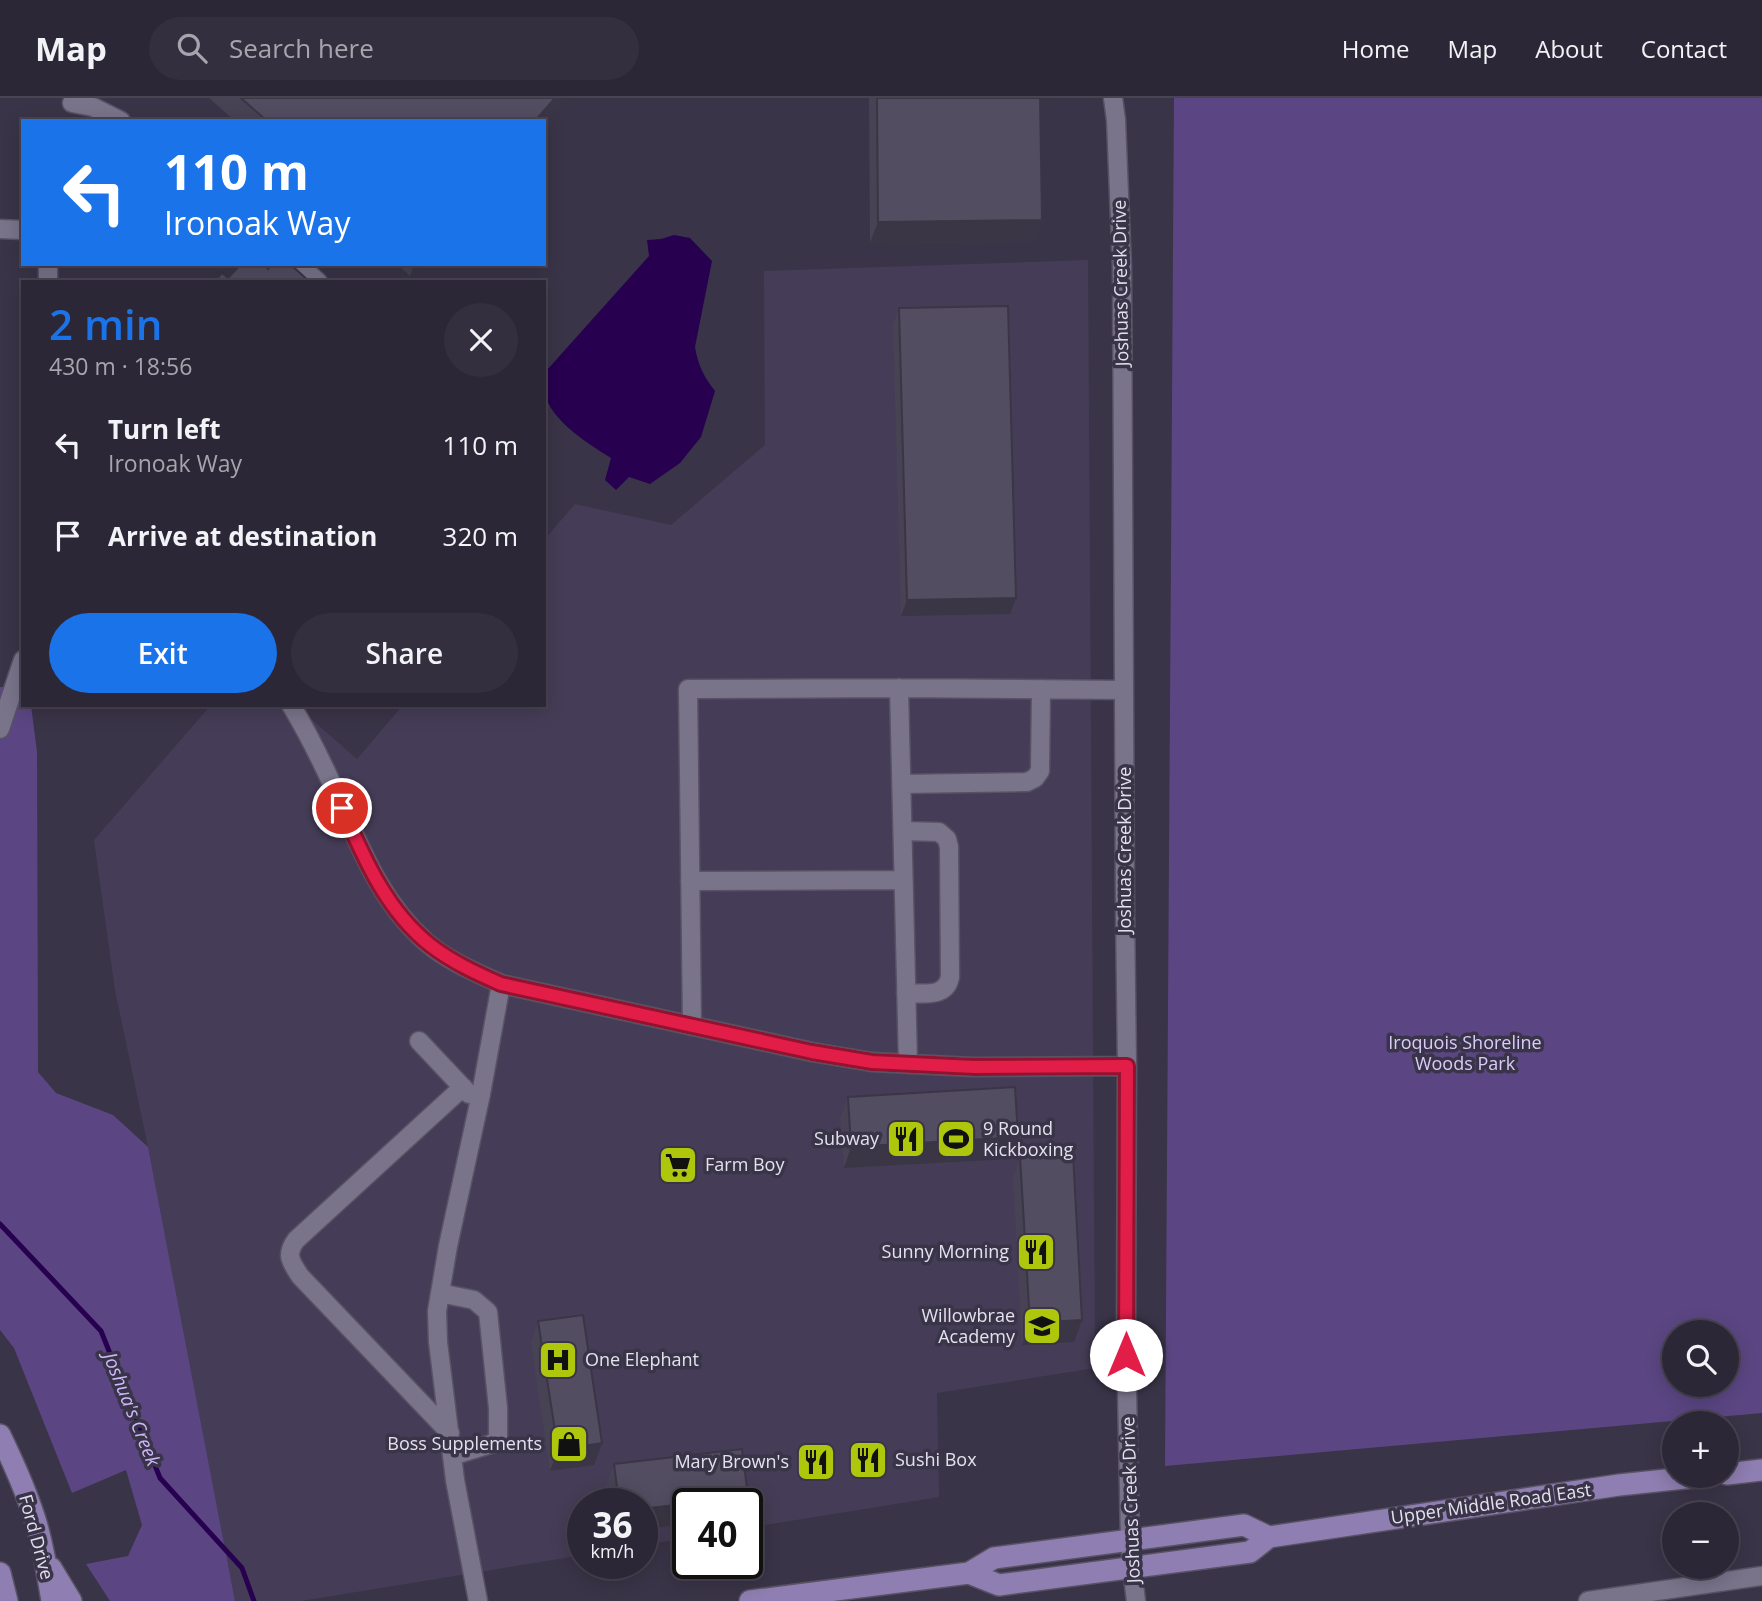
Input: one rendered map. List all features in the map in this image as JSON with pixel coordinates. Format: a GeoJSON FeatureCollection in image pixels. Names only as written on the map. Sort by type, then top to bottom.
{"type":"FeatureCollection","features":[{"type":"Feature","properties":{"kind":"main road","name":"Ford Drive"},"geometry":{"type":"LineString","coordinates":[[0,1435],[36,1523],[52,1601]]}},
{"type":"Feature","properties":{"kind":"main road"},"geometry":{"type":"LineString","coordinates":[[1739,1473],[1762,1470]]}},
{"type":"Feature","properties":{"kind":"main road","name":"Upper Middle Road East"},"geometry":{"type":"LineString","coordinates":[[969,1573],[999,1585],[1132,1568],[1250,1552],[1269,1537],[1662,1480]]}},
{"type":"Feature","properties":{"kind":"main road","name":"Upper Middle Road East"},"geometry":{"type":"LineString","coordinates":[[750,1601],[969,1573],[994,1558],[1244,1525],[1269,1537]]}},
{"type":"Feature","properties":{"kind":"main road"},"geometry":{"type":"LineString","coordinates":[[45,1557],[71,1601]]}},
{"type":"Feature","properties":{"kind":"main road"},"geometry":{"type":"LineString","coordinates":[[0,1573],[6,1601]]}},
{"type":"Feature","properties":{"kind":"street","name":"Joshuas Creek Drive"},"geometry":{"type":"LineString","coordinates":[[1113,98],[1122,268],[1126,1348],[1130,1540],[1136,1601]]}},
{"type":"Feature","properties":{"kind":"street"},"geometry":{"type":"LineString","coordinates":[[68,119],[73,100],[117,119]]}},
{"type":"Feature","properties":{"kind":"street"},"geometry":{"type":"LineString","coordinates":[[0,229],[21,230]]}},
{"type":"Feature","properties":{"kind":"street"},"geometry":{"type":"LineString","coordinates":[[300,266],[316,280]]}},
{"type":"Feature","properties":{"kind":"street"},"geometry":{"type":"LineString","coordinates":[[0,729],[21,666]]}},
{"type":"Feature","properties":{"kind":"street"},"geometry":{"type":"LineString","coordinates":[[899,688],[908,1064]]}},
{"type":"Feature","properties":{"kind":"street"},"geometry":{"type":"LineString","coordinates":[[692,1026],[688,689],[1124,690]]}},
{"type":"Feature","properties":{"kind":"street"},"geometry":{"type":"LineString","coordinates":[[902,785],[1027,782],[1035,778],[1040,771],[1041,689]]}},
{"type":"Feature","properties":{"kind":"street"},"geometry":{"type":"LineString","coordinates":[[293,707],[384,894],[405,921],[428,943],[465,968],[501,984],[812,1052],[872,1062],[974,1067],[1127,1066]]}},
{"type":"Feature","properties":{"kind":"street"},"geometry":{"type":"LineString","coordinates":[[902,831],[939,832],[947,839],[949,846],[949,985],[936,993],[906,993]]}},
{"type":"Feature","properties":{"kind":"street"},"geometry":{"type":"LineString","coordinates":[[690,881],[903,880]]}},
{"type":"Feature","properties":{"kind":"street"},"geometry":{"type":"LineString","coordinates":[[478,1601],[452,1456],[438,1342],[437,1311],[501,984]]}},
{"type":"Feature","properties":{"kind":"street"},"geometry":{"type":"LineString","coordinates":[[419,1041],[478,1104]]}},
{"type":"Feature","properties":{"kind":"street"},"geometry":{"type":"LineString","coordinates":[[450,1433],[300,1276],[290,1258],[290,1248],[463,1087]]}},
{"type":"Feature","properties":{"kind":"street"},"geometry":{"type":"LineString","coordinates":[[440,1293],[474,1300],[488,1312],[498,1408],[498,1437],[494,1443],[452,1456]]}},
{"type":"Feature","properties":{"kind":"street"},"geometry":{"type":"LineString","coordinates":[[1588,1601],[1762,1576]]}},
{"type":"Feature","properties":{"kind":"shaded area"},"geometry":{"type":"Polygon","coordinates":[[[674,235],[690,238],[712,261],[695,347],[702,370],[715,391],[701,437],[680,463],[650,484],[629,477],[616,490],[605,480],[611,458],[574,433],[553,410],[546,398],[546,375],[547,370],[649,256],[647,240],[674,235]]]}},
{"type":"Feature","properties":{"kind":"shaded area"},"geometry":{"type":"Polygon","coordinates":[[[1088,260],[1095,1368],[937,1393],[939,1497],[763,1525],[763,1488],[672,1488],[672,1540],[658,1543],[658,1488],[567,1488],[567,1558],[301,1601],[235,1601],[148,1147],[115,990],[94,840],[209,707],[297,707],[357,759],[401,707],[546,707],[546,538],[575,504],[671,525],[765,445],[764,271],[1088,260]]]}},
{"type":"Feature","properties":{"kind":"green space","name":"Iroquois Shoreline Woods Park"},"geometry":{"type":"Polygon","coordinates":[[[1174,98],[1762,98],[1762,1413],[1739,1415],[1739,1411],[1662,1411],[1662,1422],[1165,1466],[1174,98]]]}},
{"type":"Feature","properties":{"kind":"green space"},"geometry":{"type":"Polygon","coordinates":[[[0,687],[10,687],[21,690],[21,707],[31,707],[37,752],[38,1072],[56,1093],[113,1115],[148,1147],[235,1601],[110,1601],[86,1564],[128,1556],[142,1525],[126,1470],[72,1493],[14,1348],[0,1330],[0,687]]]}},
{"type":"Feature","properties":{"kind":"building"},"geometry":{"type":"Polygon","coordinates":[[[241,98],[555,98],[537,119],[265,119],[241,98]]]}},
{"type":"Feature","properties":{"kind":"building"},"geometry":{"type":"Polygon","coordinates":[[[877,98],[1040,98],[1042,220],[878,222],[877,98]]]}},
{"type":"Feature","properties":{"kind":"building"},"geometry":{"type":"Polygon","coordinates":[[[239,266],[265,266],[268,269],[270,266],[292,266],[308,280],[216,280],[222,273],[228,278],[239,266]]]}},
{"type":"Feature","properties":{"kind":"building"},"geometry":{"type":"Polygon","coordinates":[[[1008,306],[1016,598],[907,600],[899,308],[1008,306]]]}},
{"type":"Feature","properties":{"kind":"building"},"geometry":{"type":"Polygon","coordinates":[[[1015,1087],[1018,1137],[851,1147],[848,1097],[1015,1087]]]}},
{"type":"Feature","properties":{"kind":"building"},"geometry":{"type":"Polygon","coordinates":[[[1073,1154],[1082,1320],[1030,1323],[1020,1157],[1073,1154]]]}},
{"type":"Feature","properties":{"kind":"building"},"geometry":{"type":"Polygon","coordinates":[[[583,1315],[602,1443],[558,1450],[538,1321],[583,1315]]]}},
{"type":"Feature","properties":{"kind":"building"},"geometry":{"type":"Polygon","coordinates":[[[742,1449],[747,1488],[672,1488],[672,1505],[658,1507],[658,1488],[617,1488],[614,1464],[742,1449]]]}},
{"type":"Feature","properties":{"kind":"waterway","name":"Joshua's Creek"},"geometry":{"type":"LineString","coordinates":[[0,1224],[101,1331],[160,1478],[242,1568],[254,1601]]}},
{"type":"Feature","properties":{"kind":"place","name":"Subway"},"geometry":{"type":"Point","coordinates":[906,1139]}},
{"type":"Feature","properties":{"kind":"place","name":"9 Round Kickboxing"},"geometry":{"type":"Point","coordinates":[956,1139]}},
{"type":"Feature","properties":{"kind":"place","name":"Farm Boy"},"geometry":{"type":"Point","coordinates":[678,1165]}},
{"type":"Feature","properties":{"kind":"place","name":"Sunny Morning"},"geometry":{"type":"Point","coordinates":[1036,1252]}},
{"type":"Feature","properties":{"kind":"place","name":"Willowbrae Academy"},"geometry":{"type":"Point","coordinates":[1042,1326]}},
{"type":"Feature","properties":{"kind":"place","name":"One Elephant"},"geometry":{"type":"Point","coordinates":[558,1360]}},
{"type":"Feature","properties":{"kind":"place","name":"Boss Supplements"},"geometry":{"type":"Point","coordinates":[569,1444]}},
{"type":"Feature","properties":{"kind":"place","name":"Sushi Box"},"geometry":{"type":"Point","coordinates":[868,1460]}},
{"type":"Feature","properties":{"kind":"place","name":"Mary Brown's"},"geometry":{"type":"Point","coordinates":[816,1462]}},
{"type":"Feature","properties":{"kind":"route"},"geometry":{"type":"LineString","coordinates":[[342,808],[372,873],[405,921],[444,955],[501,984],[812,1052],[872,1062],[974,1067],[1127,1066],[1126,1355]]}}]}
